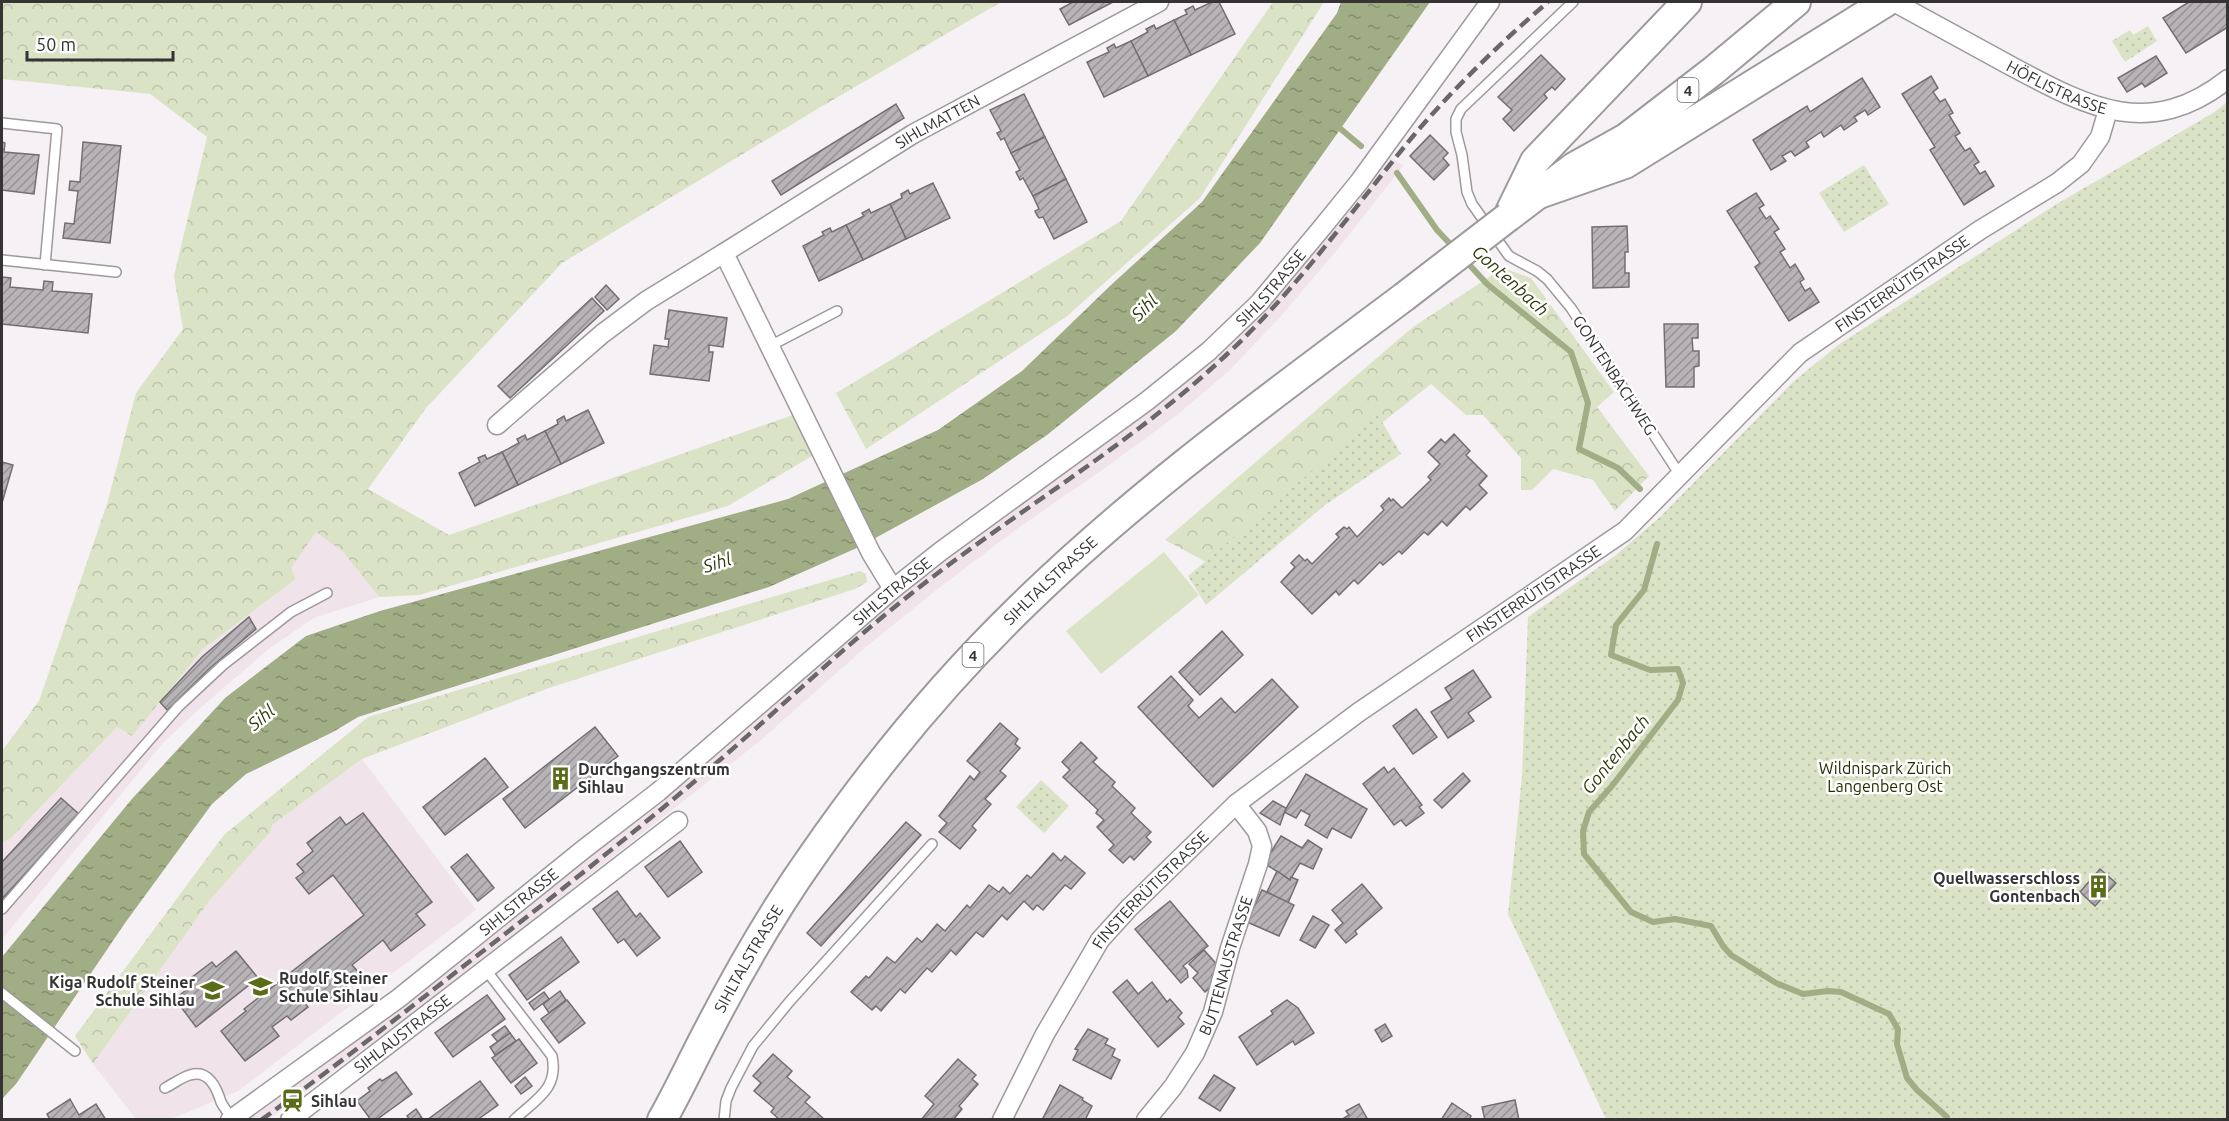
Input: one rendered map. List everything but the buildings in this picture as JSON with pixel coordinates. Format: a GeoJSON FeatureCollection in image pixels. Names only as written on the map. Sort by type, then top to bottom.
{"type":"FeatureCollection","features":[{"type":"Feature","properties":{"kind":"main road"},"geometry":{"type":"LineString","coordinates":[[1508,217],[1535,161],[1687,2]]}},
{"type":"Feature","properties":{"kind":"main road","name":"SIHLTALSTRASSE"},"geometry":{"type":"LineString","coordinates":[[662,1119],[709,1029],[782,900],[844,811],[928,705],[1018,609],[1097,537],[1207,446],[1574,167],[1616,125],[1770,2]]}},
{"type":"Feature","properties":{"kind":"main road","name":"SIHLTALSTRASSE"},"geometry":{"type":"LineString","coordinates":[[1574,167],[1626,138],[1713,71],[1796,2]]}},
{"type":"Feature","properties":{"kind":"main road"},"geometry":{"type":"LineString","coordinates":[[1539,194],[1625,164],[1886,2]]}},
{"type":"Feature","properties":{"kind":"street","name":"SIHLMATTEN"},"geometry":{"type":"LineString","coordinates":[[497,425],[602,334],[646,302],[913,134],[1159,2]]}},
{"type":"Feature","properties":{"kind":"street","name":"SIHLSTRASSE"},"geometry":{"type":"LineString","coordinates":[[231,1119],[399,998],[658,792],[893,589],[1147,401],[1232,330],[1266,294],[1359,182],[1490,2]]}},
{"type":"Feature","properties":{"kind":"street","name":"HÖFLISTRASSE"},"geometry":{"type":"LineString","coordinates":[[1894,2],[2062,93],[2108,111],[2150,112],[2186,105],[2208,95],[2228,79]]}},
{"type":"Feature","properties":{"kind":"street","name":"FINSTERRÜTISTRASSE"},"geometry":{"type":"LineString","coordinates":[[1002,1119],[1046,1034],[1100,940],[1129,908],[1236,804],[1359,711],[1625,531],[1800,353],[1980,230],[2029,201],[2075,169],[2100,137],[2108,111]]}},
{"type":"Feature","properties":{"kind":"street"},"geometry":{"type":"LineString","coordinates":[[724,253],[871,553],[893,589]]}},
{"type":"Feature","properties":{"kind":"street","name":"BUTTENAUSTRASSE"},"geometry":{"type":"LineString","coordinates":[[1146,1119],[1173,1087],[1195,1053],[1213,1012],[1230,948],[1258,864],[1262,846],[1257,831],[1236,804]]}},
{"type":"Feature","properties":{"kind":"street","name":"SIHLAUSTRASSE"},"geometry":{"type":"LineString","coordinates":[[290,1119],[678,821]]}},
{"type":"Feature","properties":{"kind":"lane","name":"GONTENBACHWEG"},"geometry":{"type":"LineString","coordinates":[[1572,2],[1461,109],[1456,119],[1456,132],[1467,192],[1472,204],[1509,256],[1547,279],[1571,308],[1680,475]]}},
{"type":"Feature","properties":{"kind":"lane"},"geometry":{"type":"LineString","coordinates":[[2,123],[57,129],[45,265]]}},
{"type":"Feature","properties":{"kind":"lane"},"geometry":{"type":"LineString","coordinates":[[2,260],[116,272]]}},
{"type":"Feature","properties":{"kind":"lane"},"geometry":{"type":"LineString","coordinates":[[770,346],[837,311]]}},
{"type":"Feature","properties":{"kind":"lane"},"geometry":{"type":"LineString","coordinates":[[2,909],[178,707],[223,665],[291,612],[327,593]]}},
{"type":"Feature","properties":{"kind":"lane"},"geometry":{"type":"LineString","coordinates":[[724,1119],[730,1088],[753,1046],[798,992],[932,844]]}},
{"type":"Feature","properties":{"kind":"lane"},"geometry":{"type":"LineString","coordinates":[[486,970],[552,1056],[554,1068],[552,1080],[545,1090],[514,1119]]}},
{"type":"Feature","properties":{"kind":"lane"},"geometry":{"type":"LineString","coordinates":[[2,993],[75,1051]]}},
{"type":"Feature","properties":{"kind":"lane"},"geometry":{"type":"LineString","coordinates":[[165,1088],[189,1075],[207,1077],[219,1091],[222,1104],[231,1119]]}},
{"type":"Feature","properties":{"kind":"shaded area"},"geometry":{"type":"Polygon","coordinates":[[[1389,156],[1403,166],[1337,250],[1281,316],[1230,370],[1176,416],[1014,531],[939,588],[867,646],[761,740],[434,997],[269,1119],[239,1120],[517,915],[735,736],[742,734],[847,640],[934,567],[1217,358],[1287,283],[1389,156]]]}},
{"type":"Feature","properties":{"kind":"shaded area"},"geometry":{"type":"Polygon","coordinates":[[[316,531],[343,552],[379,597],[314,618],[270,648],[198,710],[163,743],[2,939],[2,843],[11,838],[117,727],[132,735],[203,649],[296,579],[291,568],[316,531]]]}},
{"type":"Feature","properties":{"kind":"shaded area","name":"Rudolf Steiner Schule Sihlau"},"geometry":{"type":"Polygon","coordinates":[[[362,759],[476,910],[238,1091],[171,1119],[136,1119],[93,1064],[210,900],[271,831],[272,825],[362,759]]]}},
{"type":"Feature","properties":{"kind":"green space"},"geometry":{"type":"Polygon","coordinates":[[[2,2],[1001,2],[819,108],[562,263],[426,408],[368,489],[449,535],[793,415],[812,456],[728,506],[419,595],[379,597],[343,552],[316,532],[291,568],[296,579],[203,649],[132,736],[117,727],[11,838],[2,843],[2,751],[39,701],[107,504],[136,393],[183,329],[174,276],[207,137],[150,94],[2,79],[2,2]]]}},
{"type":"Feature","properties":{"kind":"green space"},"geometry":{"type":"Polygon","coordinates":[[[1273,2],[1324,2],[1200,198],[1066,317],[866,449],[836,393],[1121,221],[1273,2]]]}},
{"type":"Feature","properties":{"kind":"green space"},"geometry":{"type":"Polygon","coordinates":[[[2148,26],[2157,41],[2125,62],[2112,41],[2130,30],[2133,35],[2148,26]]]}},
{"type":"Feature","properties":{"kind":"green space","name":"Wildnispark Zürich Langenberg Ost"},"geometry":{"type":"Polygon","coordinates":[[[2227,102],[2227,1119],[1606,1119],[1508,914],[1522,776],[1528,617],[1616,555],[1660,517],[1792,383],[1838,345],[2055,205],[2213,113],[2227,102]]]}},
{"type":"Feature","properties":{"kind":"green space"},"geometry":{"type":"Polygon","coordinates":[[[1864,165],[1889,204],[1844,232],[1819,193],[1864,165]]]}},
{"type":"Feature","properties":{"kind":"green space"},"geometry":{"type":"Polygon","coordinates":[[[1503,268],[1531,278],[1614,392],[1597,407],[1649,476],[1615,511],[1593,480],[1553,469],[1532,490],[1521,490],[1521,458],[1483,415],[1466,415],[1431,384],[1206,562],[1165,540],[1413,327],[1503,268]]]}},
{"type":"Feature","properties":{"kind":"green space"},"geometry":{"type":"Polygon","coordinates":[[[1378,415],[1401,454],[1325,505],[1206,605],[1188,576],[1378,415]]]}},
{"type":"Feature","properties":{"kind":"green space"},"geometry":{"type":"Polygon","coordinates":[[[1164,552],[1199,595],[1101,674],[1066,631],[1164,552]]]}},
{"type":"Feature","properties":{"kind":"green space"},"geometry":{"type":"Polygon","coordinates":[[[860,571],[866,574],[867,582],[855,589],[549,688],[362,759],[272,825],[271,831],[210,900],[93,1064],[75,1036],[224,835],[368,717],[860,571]]]}},
{"type":"Feature","properties":{"kind":"green space"},"geometry":{"type":"Polygon","coordinates":[[[1041,780],[1069,806],[1044,833],[1016,807],[1041,780]]]}},
{"type":"Feature","properties":{"kind":"water","name":"Sihl"},"geometry":{"type":"Polygon","coordinates":[[[1341,2],[1430,2],[1260,243],[1176,331],[1047,435],[983,479],[859,547],[769,587],[358,717],[333,732],[246,774],[212,804],[125,923],[16,1084],[2,1099],[2,957],[131,800],[225,698],[306,636],[380,611],[788,499],[938,430],[1022,371],[1202,202],[1337,13],[1341,2]]]}},
{"type":"Feature","properties":{"kind":"waterway","name":"Gontenbach"},"geometry":{"type":"LineString","coordinates":[[1336,125],[1361,146]]}},
{"type":"Feature","properties":{"kind":"waterway","name":"Gontenbach"},"geometry":{"type":"LineString","coordinates":[[1397,173],[1437,230],[1454,248]]}},
{"type":"Feature","properties":{"kind":"waterway","name":"Gontenbach"},"geometry":{"type":"LineString","coordinates":[[1465,260],[1487,284],[1571,352],[1588,403],[1579,449],[1618,468],[1640,489]]}},
{"type":"Feature","properties":{"kind":"waterway","name":"Gontenbach"},"geometry":{"type":"LineString","coordinates":[[1657,544],[1644,590],[1616,625],[1611,655],[1650,670],[1678,669],[1683,683],[1678,700],[1612,786],[1589,812],[1583,831],[1584,854],[1631,912],[1653,922],[1675,919],[1711,926],[1731,955],[1776,983],[1803,994],[1841,992],[1889,1014],[1898,1029],[1897,1044],[1907,1078],[1947,1117],[1947,1120]]}},
{"type":"Feature","properties":{"kind":"railway"},"geometry":{"type":"LineString","coordinates":[[261,1120],[375,1035],[622,842],[902,601],[1147,422],[1224,357],[1299,278],[1445,100],[1495,49],[1548,2]]}},
{"type":"Feature","properties":{"kind":"place","name":"Durchgangszentrum Sihlau"},"geometry":{"type":"Point","coordinates":[560,778]}},
{"type":"Feature","properties":{"kind":"place","name":"Quellwasserschloss Gontenbach"},"geometry":{"type":"Point","coordinates":[2098,887]}},
{"type":"Feature","properties":{"kind":"place","name":"Rudolf Steiner Schule Sihlau"},"geometry":{"type":"Point","coordinates":[261,987]}},
{"type":"Feature","properties":{"kind":"place","name":"Kiga Rudolf Steiner Schule Sihlau"},"geometry":{"type":"Point","coordinates":[213,991]}},
{"type":"Feature","properties":{"kind":"place","name":"Sihlau"},"geometry":{"type":"Point","coordinates":[293,1101]}}]}
